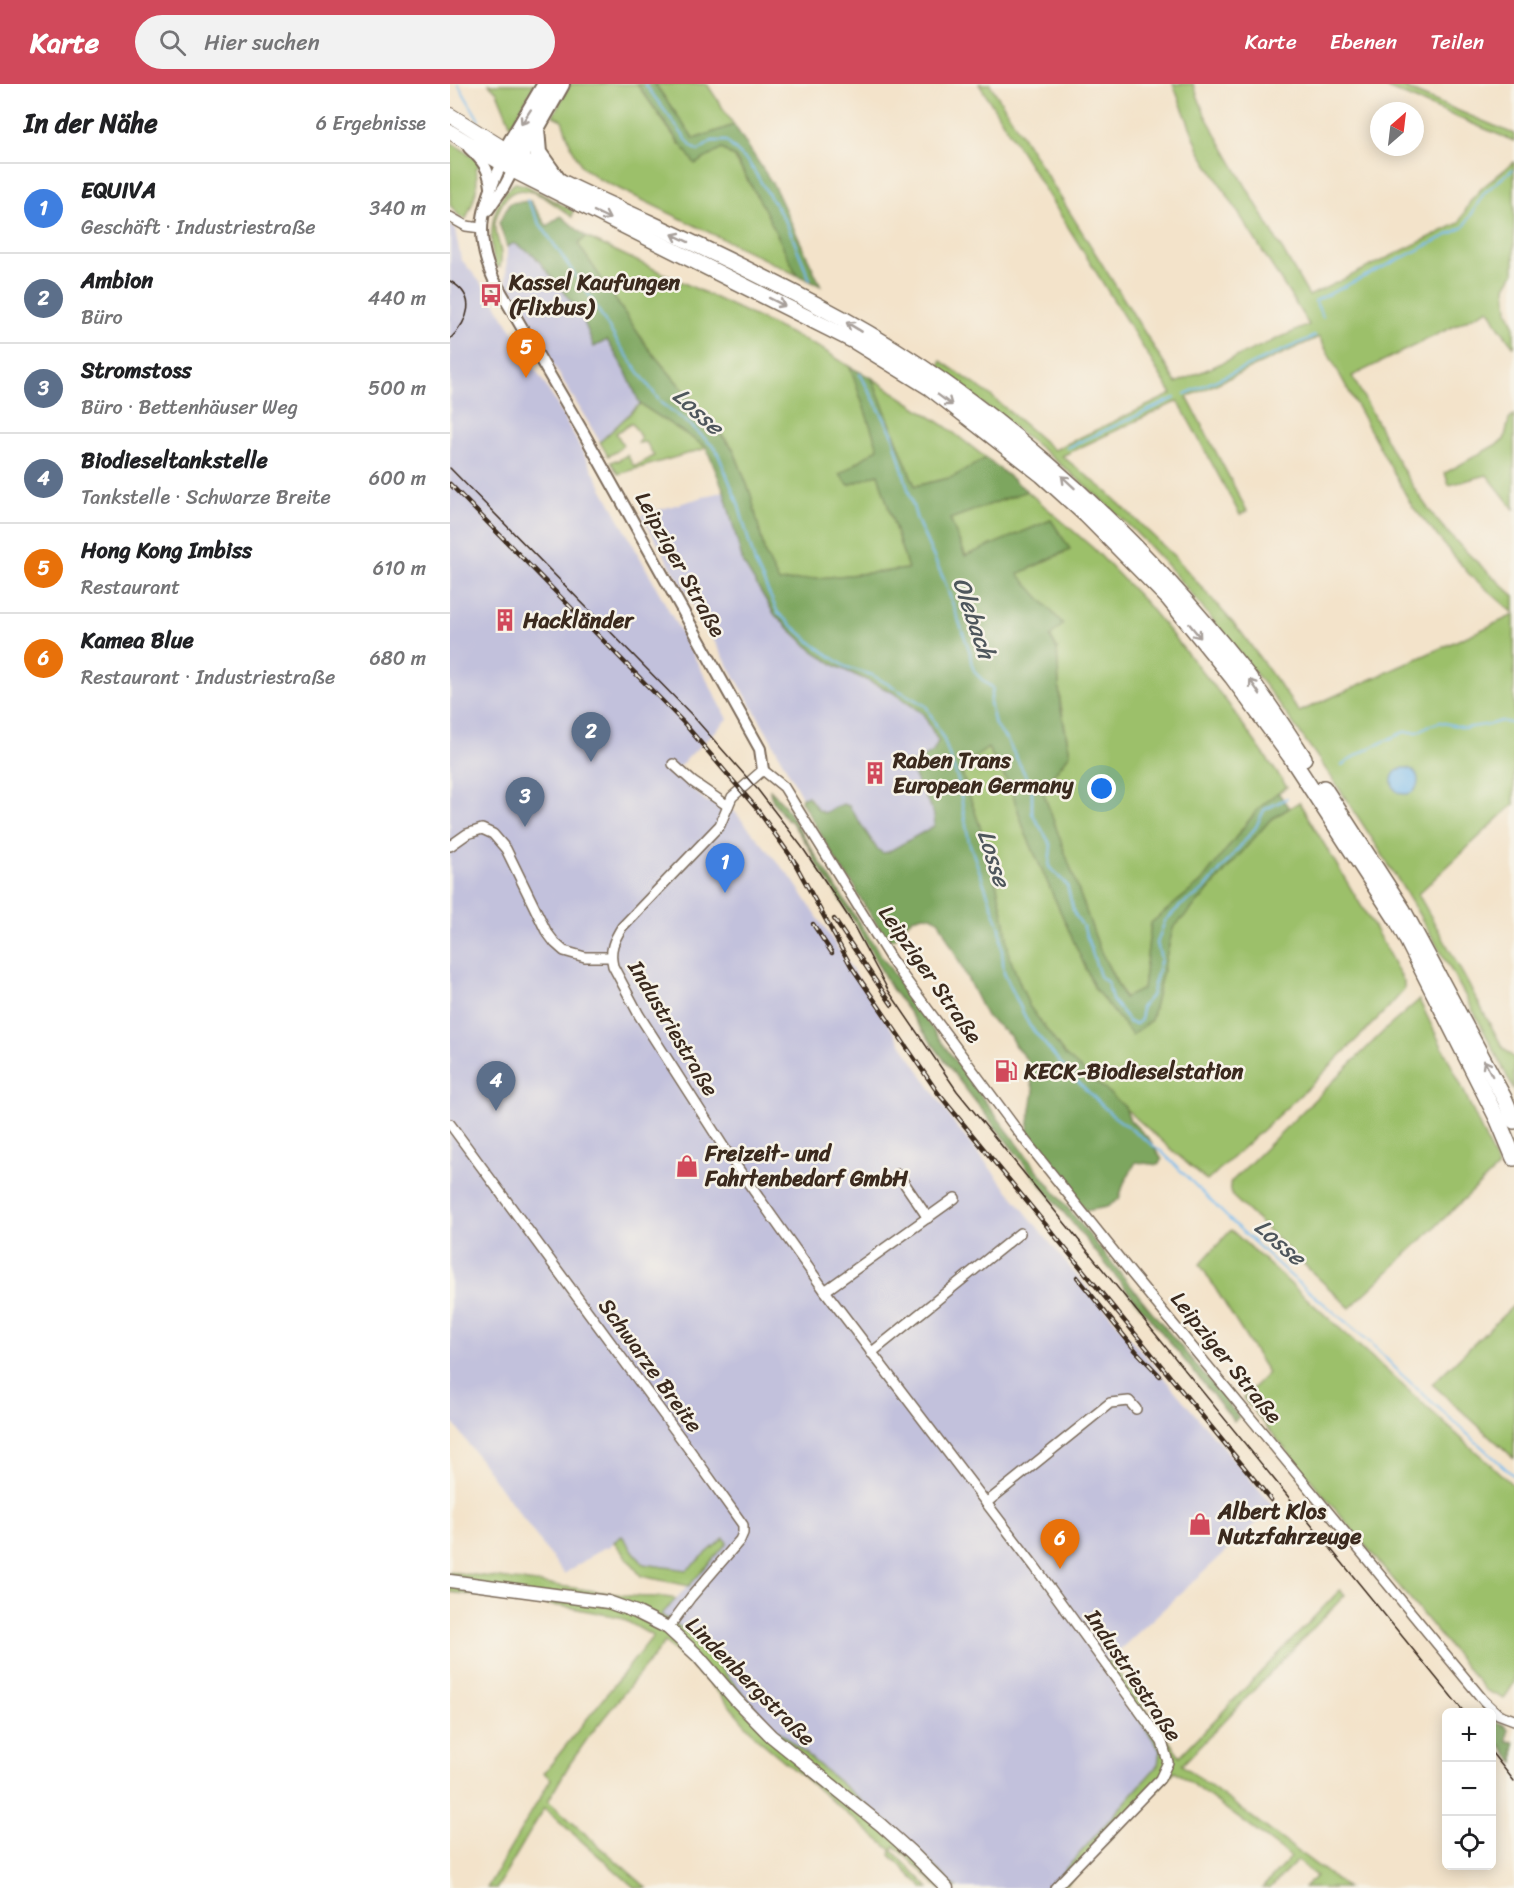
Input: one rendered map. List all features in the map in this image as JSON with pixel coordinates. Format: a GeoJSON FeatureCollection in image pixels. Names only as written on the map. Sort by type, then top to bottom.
{"type":"FeatureCollection","features":[{"type":"Feature","properties":{"kind":"highway"},"geometry":{"type":"LineString","coordinates":[[510,160],[546,84]]}},
{"type":"Feature","properties":{"kind":"highway"},"geometry":{"type":"LineString","coordinates":[[510,160],[536,128],[561,84]]}},
{"type":"Feature","properties":{"kind":"highway"},"geometry":{"type":"LineString","coordinates":[[536,128],[538,153],[558,181]]}},
{"type":"Feature","properties":{"kind":"highway"},"geometry":{"type":"LineString","coordinates":[[510,160],[650,223],[820,306],[936,376],[1052,466],[1097,509],[1187,602],[1242,668],[1297,747],[1403,910],[1505,1100],[1514,1121]]}},
{"type":"Feature","properties":{"kind":"highway"},"geometry":{"type":"LineString","coordinates":[[510,160],[856,342],[929,387],[1042,475],[1086,515],[1169,599],[1232,677],[1290,756],[1398,922],[1498,1120],[1514,1158]]}},
{"type":"Feature","properties":{"kind":"main road"},"geometry":{"type":"LineString","coordinates":[[450,115],[510,160]]}},
{"type":"Feature","properties":{"kind":"main road"},"geometry":{"type":"LineString","coordinates":[[454,134],[510,160]]}},
{"type":"Feature","properties":{"kind":"main road","name":"Lindenbergstraße"},"geometry":{"type":"LineString","coordinates":[[450,1581],[608,1602],[636,1612],[668,1628],[698,1656],[771,1736],[881,1826],[947,1888]]}},
{"type":"Feature","properties":{"kind":"street"},"geometry":{"type":"LineString","coordinates":[[454,134],[485,164],[490,174],[490,187]]}},
{"type":"Feature","properties":{"kind":"street","name":"Leipziger Straße"},"geometry":{"type":"LineString","coordinates":[[510,160],[490,187],[481,228],[481,243],[486,262],[494,280],[584,432],[760,749],[763,770],[784,787],[892,961],[1020,1134],[1132,1274],[1484,1701],[1498,1714],[1514,1720]]}},
{"type":"Feature","properties":{"kind":"street","name":"Leipziger Straße"},"geometry":{"type":"LineString","coordinates":[[484,215],[504,187],[510,160]]}},
{"type":"Feature","properties":{"kind":"street"},"geometry":{"type":"LineString","coordinates":[[450,217],[466,226],[481,228]]}},
{"type":"Feature","properties":{"kind":"street"},"geometry":{"type":"LineString","coordinates":[[673,764],[693,782],[728,806]]}},
{"type":"Feature","properties":{"kind":"street","name":"Industriestraße"},"geometry":{"type":"LineString","coordinates":[[763,770],[732,797],[720,825],[622,927],[612,943],[613,966],[639,1015],[726,1151],[825,1291],[1035,1567],[1162,1742],[1168,1762],[1160,1779],[1055,1888]]}},
{"type":"Feature","properties":{"kind":"street"},"geometry":{"type":"LineString","coordinates":[[450,846],[466,834],[482,829],[493,834],[506,849],[546,931],[555,944],[564,951],[585,957],[611,957]]}},
{"type":"Feature","properties":{"kind":"street","name":"Schwarze Breite"},"geometry":{"type":"LineString","coordinates":[[450,1124],[743,1526],[744,1533],[740,1540],[691,1597],[668,1628]]}},
{"type":"Feature","properties":{"kind":"street"},"geometry":{"type":"LineString","coordinates":[[898,1174],[928,1218]]}},
{"type":"Feature","properties":{"kind":"street"},"geometry":{"type":"LineString","coordinates":[[825,1291],[955,1198]]}},
{"type":"Feature","properties":{"kind":"street"},"geometry":{"type":"LineString","coordinates":[[871,1353],[1020,1233]]}},
{"type":"Feature","properties":{"kind":"street"},"geometry":{"type":"LineString","coordinates":[[986,1503],[1110,1403],[1129,1401],[1136,1409]]}},
{"type":"Feature","properties":{"kind":"street","name":"Leipziger Straße"},"geometry":{"type":"LineString","coordinates":[[1484,1701],[1497,1710],[1514,1715]]}},
{"type":"Feature","properties":{"kind":"shaded area"},"geometry":{"type":"Polygon","coordinates":[[[450,224],[455,230],[461,259],[490,294],[556,403],[728,719],[673,772],[706,801],[734,811],[792,879],[956,1126],[1072,1270],[1274,1507],[1102,1666],[1160,1749],[1158,1765],[1047,1888],[956,1888],[907,1839],[769,1723],[689,1632],[661,1615],[727,1543],[724,1539],[688,1570],[643,1564],[622,1536],[564,1574],[450,1419],[450,224]]]}},
{"type":"Feature","properties":{"kind":"shaded area"},"geometry":{"type":"Polygon","coordinates":[[[514,242],[534,255],[581,314],[594,347],[607,340],[625,370],[640,404],[600,442],[506,286],[507,247],[514,242]]]}},
{"type":"Feature","properties":{"kind":"shaded area"},"geometry":{"type":"Polygon","coordinates":[[[724,491],[743,563],[775,615],[812,650],[836,666],[892,692],[923,714],[938,741],[933,752],[912,763],[921,793],[932,809],[936,820],[934,826],[888,852],[883,853],[878,849],[836,807],[824,813],[818,810],[811,798],[802,797],[767,732],[641,515],[724,491]]]}},
{"type":"Feature","properties":{"kind":"green space"},"geometry":{"type":"Polygon","coordinates":[[[489,84],[535,84],[511,126],[497,92],[489,84]]]}},
{"type":"Feature","properties":{"kind":"green space"},"geometry":{"type":"Polygon","coordinates":[[[570,84],[637,84],[680,145],[722,149],[734,157],[764,208],[797,275],[599,179],[582,167],[571,146],[562,120],[553,116],[570,84]]]}},
{"type":"Feature","properties":{"kind":"green space"},"geometry":{"type":"Polygon","coordinates":[[[637,84],[655,84],[694,139],[734,125],[774,186],[821,286],[797,275],[764,208],[735,157],[722,149],[695,164],[637,84]]]}},
{"type":"Feature","properties":{"kind":"green space"},"geometry":{"type":"Polygon","coordinates":[[[655,84],[707,84],[734,125],[694,139],[655,84]]]}},
{"type":"Feature","properties":{"kind":"green space"},"geometry":{"type":"Polygon","coordinates":[[[979,84],[990,84],[1176,383],[1309,325],[1200,152],[1173,84],[1193,84],[1205,115],[1309,296],[1459,223],[1471,200],[1514,162],[1514,273],[1506,287],[1508,310],[1514,325],[1514,347],[1489,309],[1352,376],[1402,468],[1424,502],[1454,539],[1514,596],[1514,613],[1469,574],[1412,506],[1319,337],[1187,397],[1247,511],[1240,515],[1178,401],[1062,456],[1106,491],[1175,557],[1241,632],[1299,712],[1514,615],[1514,804],[1418,894],[1503,1048],[1514,1058],[1514,1090],[1454,975],[1388,863],[1316,755],[1238,651],[1192,594],[1138,534],[1084,484],[1027,437],[938,371],[941,361],[989,394],[1054,450],[1172,394],[979,84]]]}},
{"type":"Feature","properties":{"kind":"green space"},"geometry":{"type":"Polygon","coordinates":[[[1383,84],[1400,84],[1411,91],[1514,134],[1514,141],[1424,102],[1387,88],[1383,84]]]}},
{"type":"Feature","properties":{"kind":"green space"},"geometry":{"type":"Polygon","coordinates":[[[450,142],[476,158],[481,165],[476,168],[476,189],[466,219],[460,217],[450,205],[450,142]]]}},
{"type":"Feature","properties":{"kind":"green space"},"geometry":{"type":"Polygon","coordinates":[[[515,183],[525,185],[573,211],[572,217],[537,194],[518,191],[509,195],[495,220],[501,255],[500,267],[495,266],[492,244],[493,221],[500,200],[515,183]]]}},
{"type":"Feature","properties":{"kind":"green space"},"geometry":{"type":"Polygon","coordinates":[[[530,201],[547,226],[561,216],[586,237],[578,244],[648,348],[733,449],[751,495],[765,554],[779,582],[908,569],[878,474],[849,485],[840,475],[878,448],[850,367],[872,378],[915,486],[953,477],[986,458],[1027,491],[950,519],[965,556],[1051,520],[1070,549],[1018,574],[1063,624],[1050,637],[1057,649],[1060,705],[1070,754],[1042,789],[1100,950],[1124,998],[1143,989],[1151,923],[1201,882],[1258,809],[1278,792],[1289,808],[1270,820],[1173,928],[1151,1020],[1132,1035],[1095,989],[1025,832],[1010,786],[988,748],[960,768],[990,856],[1005,922],[1009,956],[1029,1006],[1065,1055],[1125,1107],[1130,1120],[1150,1140],[1162,1160],[1158,1165],[1136,1162],[1124,1183],[1119,1199],[1107,1207],[1086,1211],[1027,1134],[1034,1091],[1027,1060],[1010,1036],[986,1016],[939,921],[928,915],[919,916],[905,925],[894,939],[887,940],[801,801],[802,797],[808,796],[818,810],[824,813],[843,804],[849,806],[877,849],[883,853],[934,826],[933,811],[916,781],[912,764],[933,752],[938,741],[923,714],[892,692],[836,666],[812,650],[775,615],[743,563],[724,491],[706,447],[640,404],[625,370],[607,340],[594,347],[581,314],[534,255],[514,243],[507,247],[499,223],[510,203],[530,201]]]}},
{"type":"Feature","properties":{"kind":"green space"},"geometry":{"type":"Polygon","coordinates":[[[586,237],[822,349],[850,367],[878,448],[840,474],[878,474],[908,569],[779,582],[765,554],[751,495],[733,448],[648,348],[578,244],[586,237]]]}},
{"type":"Feature","properties":{"kind":"green space"},"geometry":{"type":"Polygon","coordinates":[[[872,378],[945,426],[986,458],[953,477],[915,486],[872,378]]]}},
{"type":"Feature","properties":{"kind":"green space"},"geometry":{"type":"Polygon","coordinates":[[[640,404],[707,448],[618,474],[611,462],[627,455],[636,466],[654,456],[646,442],[638,443],[641,438],[632,423],[616,433],[623,445],[616,452],[608,456],[600,442],[640,404]]]}},
{"type":"Feature","properties":{"kind":"green space"},"geometry":{"type":"Polygon","coordinates":[[[1514,415],[1514,509],[1487,475],[1449,485],[1445,473],[1504,440],[1509,420],[1514,415]]]}},
{"type":"Feature","properties":{"kind":"green space"},"geometry":{"type":"Polygon","coordinates":[[[1027,491],[1093,548],[1146,603],[1227,702],[1287,787],[1262,806],[1251,818],[1201,882],[1151,923],[1143,990],[1125,998],[1100,950],[1042,789],[1070,754],[1060,700],[1057,649],[1018,574],[1070,550],[1051,520],[966,556],[950,519],[1027,491]]]}},
{"type":"Feature","properties":{"kind":"green space"},"geometry":{"type":"Polygon","coordinates":[[[988,748],[1010,786],[1025,832],[1095,989],[1151,1020],[1173,928],[1270,820],[1299,802],[1404,982],[1404,990],[1388,1008],[1312,1084],[1207,1181],[1065,1055],[1029,1006],[1009,956],[1005,922],[990,856],[960,768],[988,748]]]}},
{"type":"Feature","properties":{"kind":"green space"},"geometry":{"type":"Polygon","coordinates":[[[770,790],[782,802],[870,939],[981,1096],[1108,1258],[1239,1417],[1234,1421],[961,1083],[890,986],[856,924],[791,821],[787,820],[774,802],[770,790]]]}},
{"type":"Feature","properties":{"kind":"green space"},"geometry":{"type":"Polygon","coordinates":[[[1419,1000],[1498,1167],[1350,1308],[1232,1196],[1230,1183],[1387,1028],[1419,1000]]]}},
{"type":"Feature","properties":{"kind":"green space"},"geometry":{"type":"Polygon","coordinates":[[[1231,1230],[1514,1486],[1514,1683],[1504,1699],[1485,1690],[1243,1398],[1268,1373],[1200,1264],[1231,1230]]]}},
{"type":"Feature","properties":{"kind":"green space"},"geometry":{"type":"Polygon","coordinates":[[[1514,1305],[1514,1458],[1432,1384],[1514,1305]]]}},
{"type":"Feature","properties":{"kind":"green space"},"geometry":{"type":"Polygon","coordinates":[[[622,1536],[643,1564],[687,1570],[724,1538],[727,1543],[689,1586],[641,1576],[614,1542],[622,1536]]]}},
{"type":"Feature","properties":{"kind":"green space"},"geometry":{"type":"Polygon","coordinates":[[[450,1572],[630,1596],[676,1599],[661,1615],[689,1632],[769,1723],[907,1839],[956,1888],[939,1888],[895,1846],[892,1850],[929,1888],[923,1888],[890,1855],[891,1850],[759,1740],[716,1690],[665,1642],[590,1735],[548,1801],[647,1888],[635,1888],[544,1808],[497,1888],[487,1888],[551,1779],[544,1773],[653,1636],[619,1617],[567,1607],[450,1592],[450,1572]]]}},
{"type":"Feature","properties":{"kind":"green space"},"geometry":{"type":"Polygon","coordinates":[[[1340,1590],[1345,1595],[1182,1765],[1347,1888],[1304,1888],[1316,1876],[1297,1861],[1270,1888],[1262,1888],[1291,1857],[1175,1771],[1063,1888],[1047,1888],[1158,1765],[1160,1749],[1102,1666],[1109,1660],[1180,1756],[1340,1590]]]}},
{"type":"Feature","properties":{"kind":"green space"},"geometry":{"type":"Polygon","coordinates":[[[1496,1723],[1508,1729],[1507,1741],[1514,1742],[1514,1762],[1496,1740],[1496,1723]]]}},
{"type":"Feature","properties":{"kind":"water"},"geometry":{"type":"Polygon","coordinates":[[[1405,768],[1414,772],[1418,781],[1414,790],[1405,794],[1396,790],[1392,781],[1396,772],[1405,768]]]}},
{"type":"Feature","properties":{"kind":"waterway","name":"Losse"},"geometry":{"type":"LineString","coordinates":[[458,84],[479,120]]}},
{"type":"Feature","properties":{"kind":"waterway","name":"Olebach"},"geometry":{"type":"LineString","coordinates":[[645,84],[691,146],[698,151],[712,141],[726,141],[749,163],[787,224],[810,280]]}},
{"type":"Feature","properties":{"kind":"waterway"},"geometry":{"type":"LineString","coordinates":[[1323,317],[1315,301],[1464,227],[1484,193],[1512,170]]}},
{"type":"Feature","properties":{"kind":"waterway","name":"Losse"},"geometry":{"type":"LineString","coordinates":[[527,200],[540,224],[591,298],[618,343],[661,403],[689,424],[716,449],[738,503],[755,563],[778,613],[813,644],[846,667],[872,675],[926,706],[944,740],[958,780],[969,842],[1000,928],[1004,973],[1029,1025],[1067,1071],[1112,1115],[1162,1152],[1232,1222],[1292,1277],[1371,1343],[1401,1374],[1514,1476]]}},
{"type":"Feature","properties":{"kind":"waterway"},"geometry":{"type":"LineString","coordinates":[[1185,394],[1315,336]]}},
{"type":"Feature","properties":{"kind":"waterway","name":"Olebach"},"geometry":{"type":"LineString","coordinates":[[860,374],[892,433],[917,520],[944,580],[970,652],[974,670],[993,688],[990,703],[995,725],[1008,742],[1032,788],[1032,813],[1051,845],[1049,867],[1067,885],[1074,913],[1084,928],[1100,976],[1108,983],[1112,1000],[1128,1022],[1136,1024],[1141,1020],[1141,1008],[1151,996],[1161,959],[1157,943],[1165,921],[1180,906],[1204,890],[1256,827],[1264,810],[1287,798]]}},
{"type":"Feature","properties":{"kind":"waterway"},"geometry":{"type":"LineString","coordinates":[[1067,448],[1175,398]]}},
{"type":"Feature","properties":{"kind":"waterway"},"geometry":{"type":"LineString","coordinates":[[1342,765],[1364,751],[1404,732],[1418,732],[1440,722],[1465,728],[1501,721],[1514,724]]}},
{"type":"Feature","properties":{"kind":"tram line"},"geometry":{"type":"LineString","coordinates":[[450,281],[464,294],[468,309],[462,324],[450,339]]}},
{"type":"Feature","properties":{"kind":"tram line"},"geometry":{"type":"LineString","coordinates":[[450,468],[691,714],[758,790],[802,847],[829,887],[851,921],[888,990],[957,1091],[1461,1708]]}},
{"type":"Feature","properties":{"kind":"tram line"},"geometry":{"type":"LineString","coordinates":[[1496,1758],[1514,1781]]}},
{"type":"Feature","properties":{"kind":"railway"},"geometry":{"type":"LineString","coordinates":[[450,484],[683,722],[757,809],[797,865]]}},
{"type":"Feature","properties":{"kind":"railway"},"geometry":{"type":"LineString","coordinates":[[792,858],[851,966],[938,1093],[1271,1500]]}},
{"type":"Feature","properties":{"kind":"railway"},"geometry":{"type":"LineString","coordinates":[[834,919],[892,1005]]}},
{"type":"Feature","properties":{"kind":"railway"},"geometry":{"type":"LineString","coordinates":[[813,924],[832,953]]}},
{"type":"Feature","properties":{"kind":"railway"},"geometry":{"type":"LineString","coordinates":[[1077,1277],[1136,1351],[1160,1376]]}},
{"type":"Feature","properties":{"kind":"place","name":"Kassel Kaufungen (Flixbus)"},"geometry":{"type":"Point","coordinates":[491,295]}},
{"type":"Feature","properties":{"kind":"place","name":"Hong Kong Imbiss"},"geometry":{"type":"Point","coordinates":[526,378]}},
{"type":"Feature","properties":{"kind":"place","name":"Hackländer"},"geometry":{"type":"Point","coordinates":[505,620]}},
{"type":"Feature","properties":{"kind":"place","name":"Ambion"},"geometry":{"type":"Point","coordinates":[591,762]}},
{"type":"Feature","properties":{"kind":"place","name":"Raben Trans European Germany"},"geometry":{"type":"Point","coordinates":[875,773]}},
{"type":"Feature","properties":{"kind":"place","name":"Stromstoss"},"geometry":{"type":"Point","coordinates":[525,827]}},
{"type":"Feature","properties":{"kind":"place","name":"EQUIVA"},"geometry":{"type":"Point","coordinates":[725,893]}},
{"type":"Feature","properties":{"kind":"place","name":"KECK-Biodieselstation"},"geometry":{"type":"Point","coordinates":[1006,1071]}},
{"type":"Feature","properties":{"kind":"place","name":"Biodieseltankstelle"},"geometry":{"type":"Point","coordinates":[496,1111]}},
{"type":"Feature","properties":{"kind":"place","name":"Freizeit- und Fahrtenbedarf GmbH"},"geometry":{"type":"Point","coordinates":[687,1166]}},
{"type":"Feature","properties":{"kind":"place","name":"Albert Klos Nutzfahrzeuge"},"geometry":{"type":"Point","coordinates":[1200,1524]}},
{"type":"Feature","properties":{"kind":"place","name":"Kamea Blue"},"geometry":{"type":"Point","coordinates":[1060,1569]}}]}
